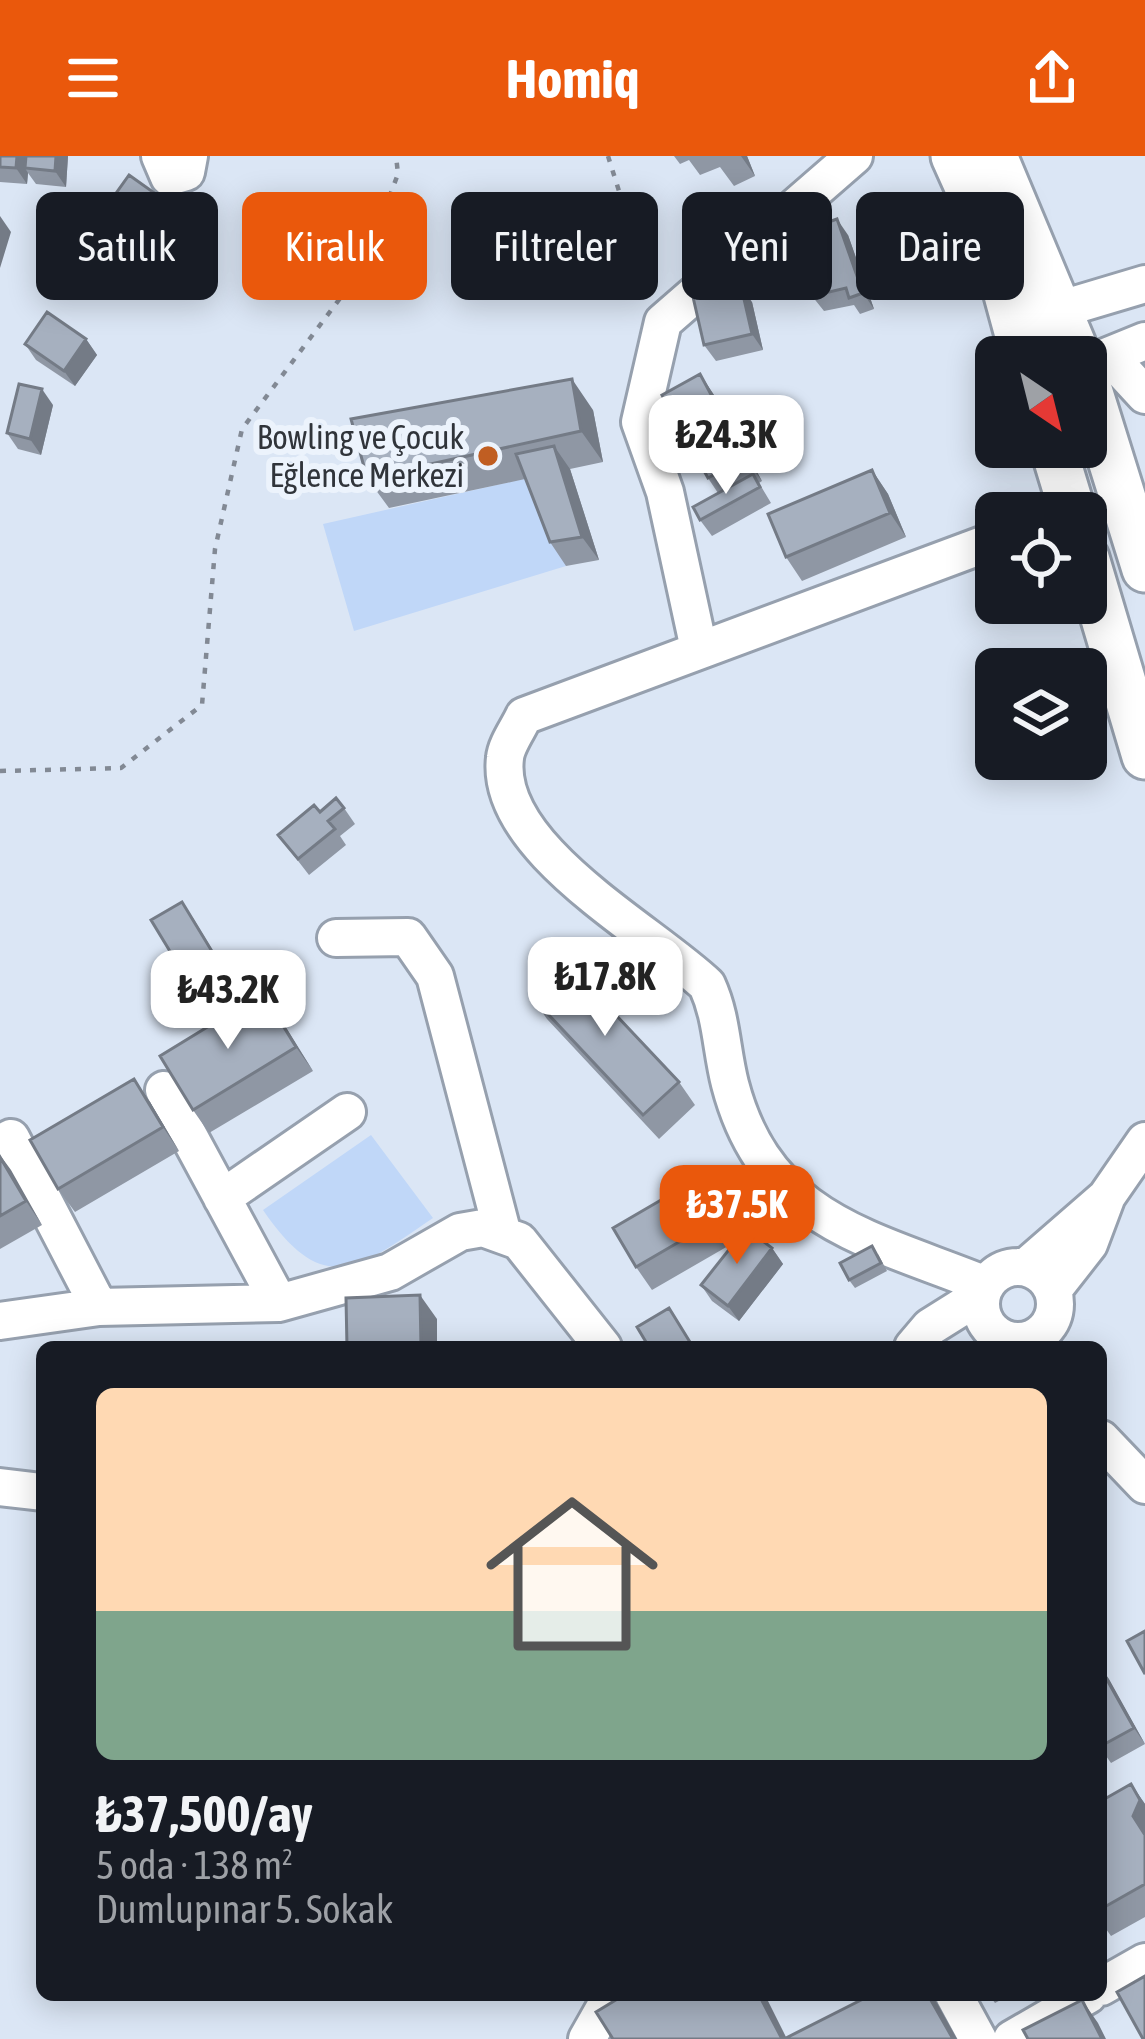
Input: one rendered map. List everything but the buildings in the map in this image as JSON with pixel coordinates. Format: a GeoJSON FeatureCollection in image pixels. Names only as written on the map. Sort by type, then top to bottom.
{"type":"FeatureCollection","features":[{"type":"Feature","properties":{"kind":"main road"},"geometry":{"type":"LineString","coordinates":[[954,156],[993,243],[1026,336]]}},
{"type":"Feature","properties":{"kind":"main road"},"geometry":{"type":"LineString","coordinates":[[994,156],[1058,310],[1073,336]]}},
{"type":"Feature","properties":{"kind":"main road"},"geometry":{"type":"LineString","coordinates":[[1107,427],[1145,569]]}},
{"type":"Feature","properties":{"kind":"main road"},"geometry":{"type":"LineString","coordinates":[[1106,624],[1145,756]]}},
{"type":"Feature","properties":{"kind":"street"},"geometry":{"type":"LineString","coordinates":[[160,156],[169,177],[186,172],[189,156]]}},
{"type":"Feature","properties":{"kind":"street"},"geometry":{"type":"LineString","coordinates":[[699,649],[664,492],[640,422],[664,322],[854,156]]}},
{"type":"Feature","properties":{"kind":"street"},"geometry":{"type":"LineString","coordinates":[[1042,336],[1058,310],[1145,284]]}},
{"type":"Feature","properties":{"kind":"street"},"geometry":{"type":"LineString","coordinates":[[1107,357],[1145,341]]}},
{"type":"Feature","properties":{"kind":"street"},"geometry":{"type":"LineString","coordinates":[[1107,374],[1145,395]]}},
{"type":"Feature","properties":{"kind":"street"},"geometry":{"type":"LineString","coordinates":[[975,548],[524,716],[505,756],[508,796],[536,845],[707,985],[721,1016],[730,1084],[754,1143],[795,1201],[830,1224],[1015,1318]]}},
{"type":"Feature","properties":{"kind":"street"},"geometry":{"type":"LineString","coordinates":[[335,938],[408,937],[435,976],[502,1231]]}},
{"type":"Feature","properties":{"kind":"street"},"geometry":{"type":"LineString","coordinates":[[164,1090],[279,1304]]}},
{"type":"Feature","properties":{"kind":"street"},"geometry":{"type":"LineString","coordinates":[[222,1198],[347,1112]]}},
{"type":"Feature","properties":{"kind":"street"},"geometry":{"type":"LineString","coordinates":[[0,1144],[11,1138],[99,1307]]}},
{"type":"Feature","properties":{"kind":"street"},"geometry":{"type":"LineString","coordinates":[[936,1341],[1015,1318],[1145,1141]]}},
{"type":"Feature","properties":{"kind":"street"},"geometry":{"type":"LineString","coordinates":[[0,1321],[99,1307],[279,1304],[390,1272],[460,1232],[502,1231],[519,1241],[598,1341]]}},
{"type":"Feature","properties":{"kind":"street"},"geometry":{"type":"LineString","coordinates":[[1107,1441],[1145,1485]]}},
{"type":"Feature","properties":{"kind":"street"},"geometry":{"type":"LineString","coordinates":[[0,1487],[36,1491]]}},
{"type":"Feature","properties":{"kind":"street"},"geometry":{"type":"LineString","coordinates":[[1107,1984],[1145,1962]]}},
{"type":"Feature","properties":{"kind":"street"},"geometry":{"type":"LineString","coordinates":[[587,2039],[609,2001]]}},
{"type":"Feature","properties":{"kind":"street"},"geometry":{"type":"LineString","coordinates":[[957,2001],[977,2039]]}},
{"type":"Feature","properties":{"kind":"street"},"geometry":{"type":"LineString","coordinates":[[1012,2039],[1078,2001]]}},
{"type":"Feature","properties":{"kind":"path"},"geometry":{"type":"LineString","coordinates":[[0,771],[121,768],[202,705],[215,549],[242,429],[362,269],[398,174],[396,156]]}},
{"type":"Feature","properties":{"kind":"path"},"geometry":{"type":"LineString","coordinates":[[608,156],[638,263],[664,322]]}},
{"type":"Feature","properties":{"kind":"shaded area"},"geometry":{"type":"Polygon","coordinates":[[[532,477],[566,566],[354,631],[323,524],[532,477]]]}},
{"type":"Feature","properties":{"kind":"shaded area"},"geometry":{"type":"Polygon","coordinates":[[[371,1135],[433,1218],[362,1261],[324,1265],[285,1238],[263,1210],[371,1135]]]}},
{"type":"Feature","properties":{"kind":"place","name":"Bowling ve Çocuk Eğlence Merkezi"},"geometry":{"type":"Point","coordinates":[488,456]}}]}
